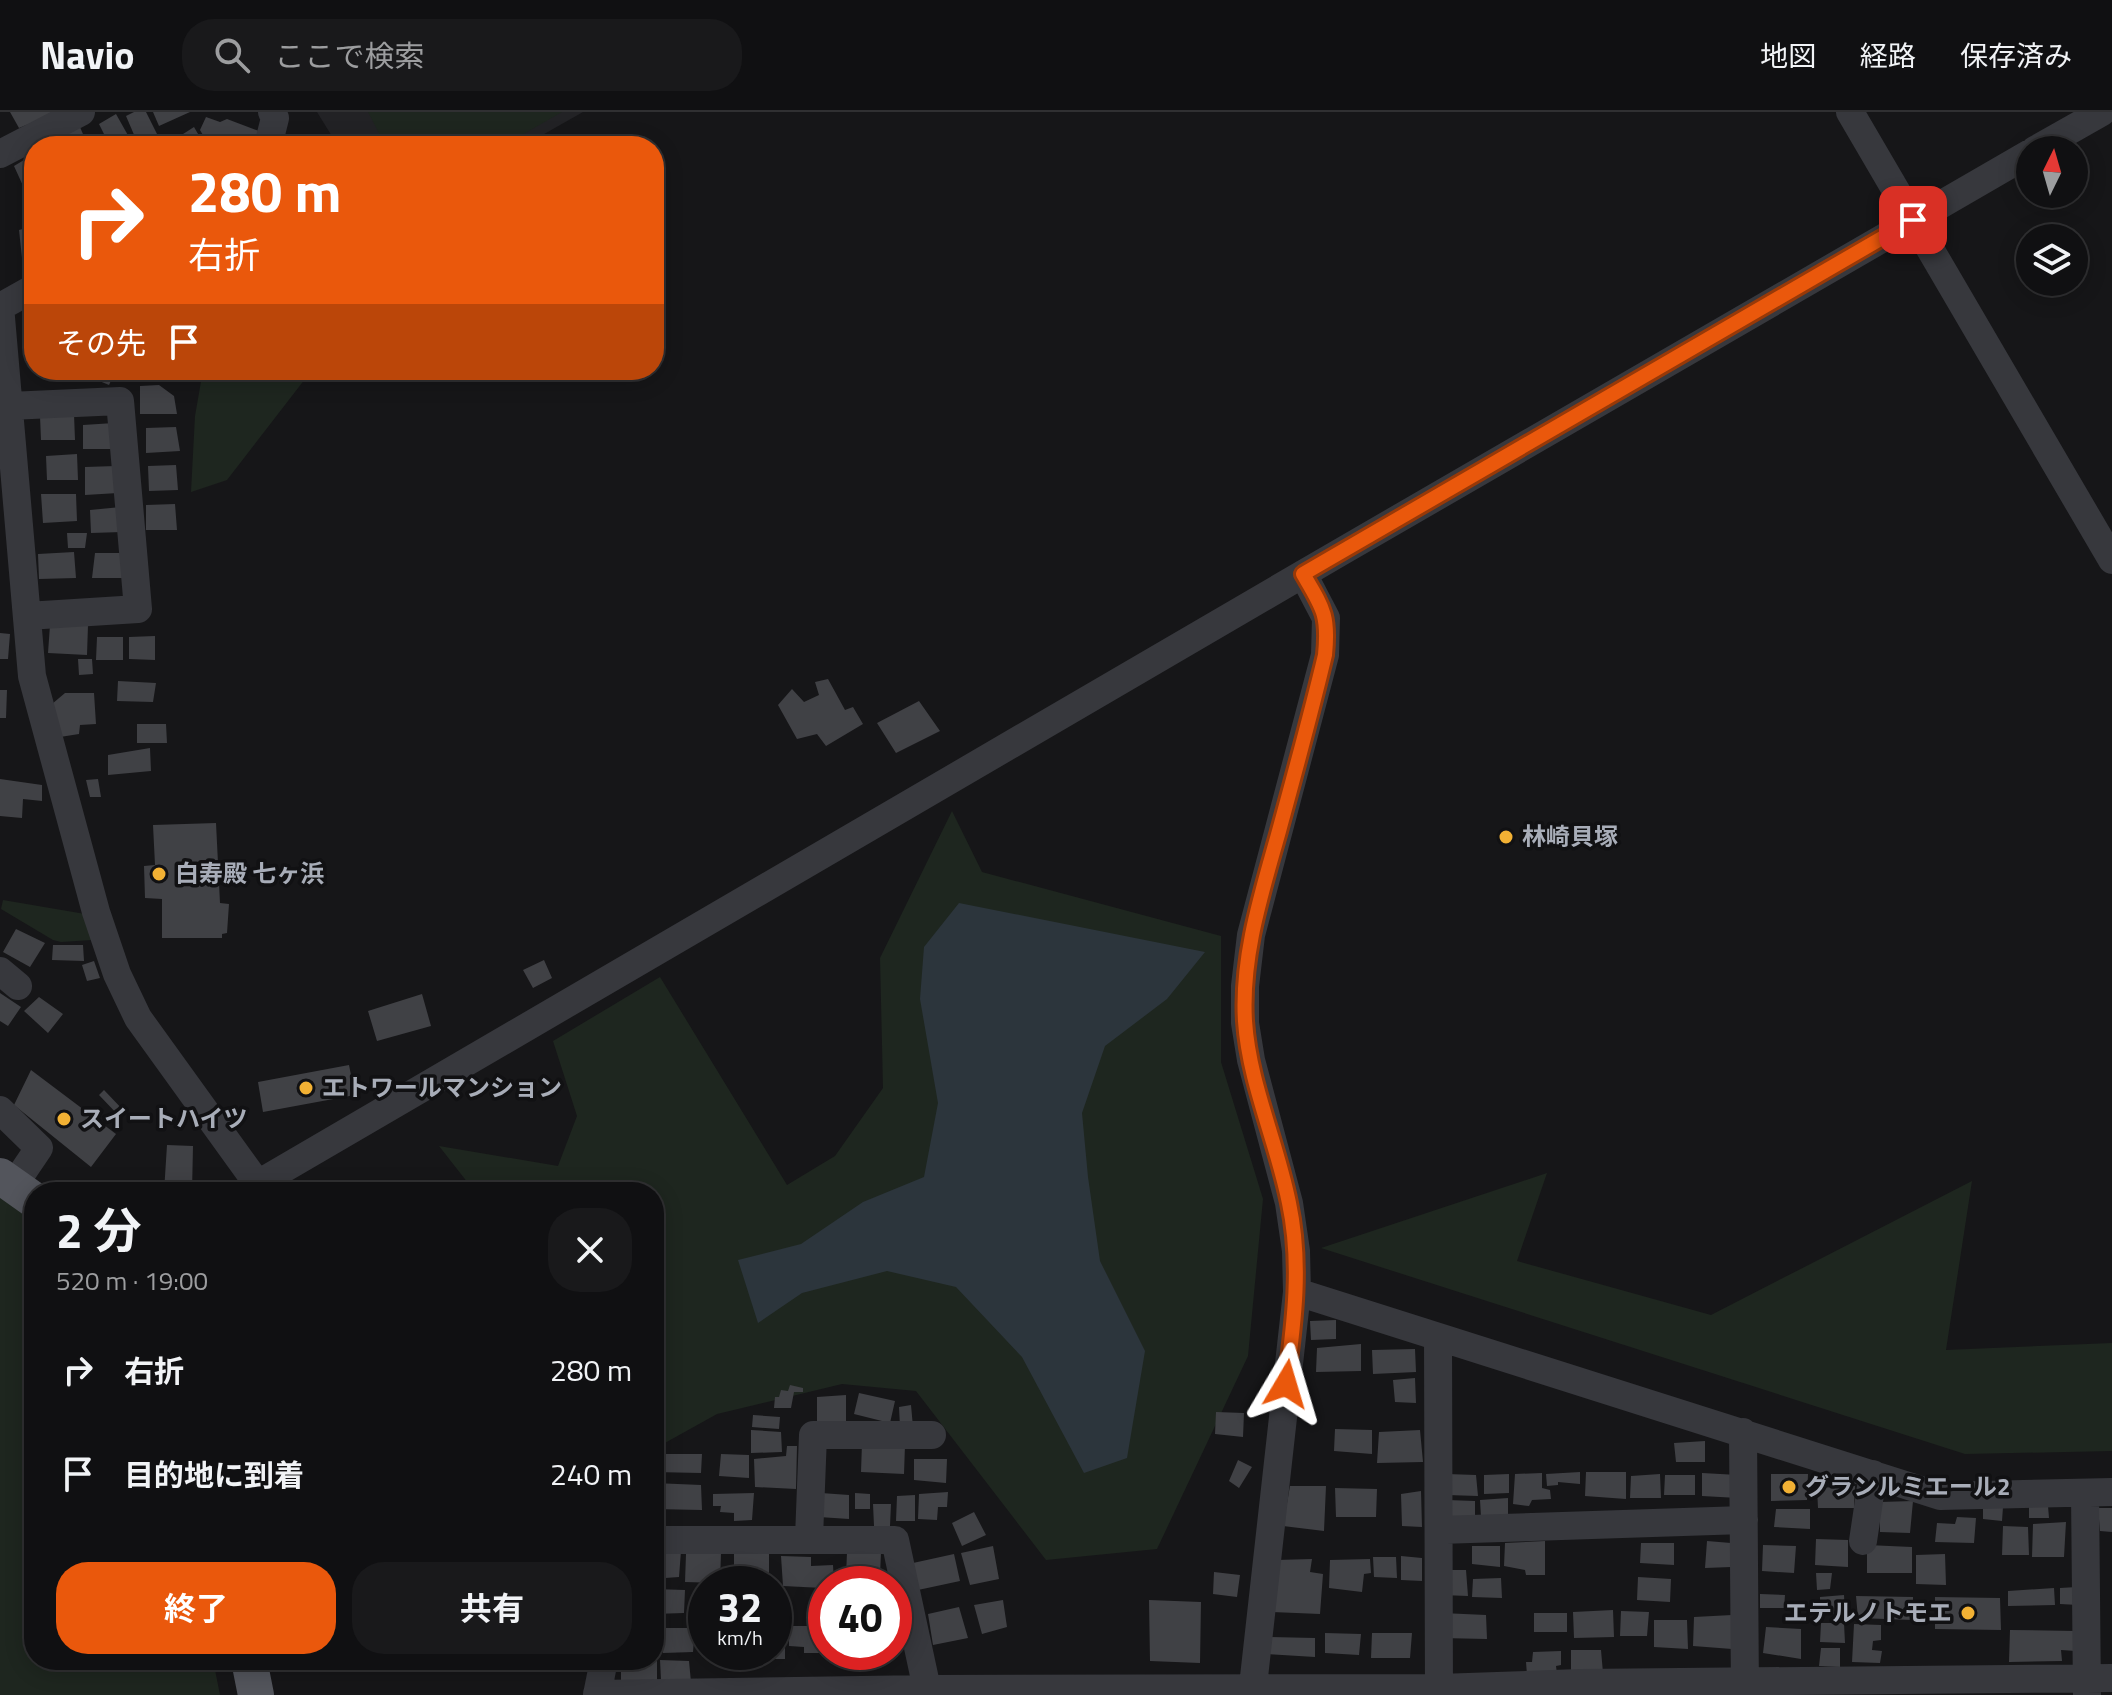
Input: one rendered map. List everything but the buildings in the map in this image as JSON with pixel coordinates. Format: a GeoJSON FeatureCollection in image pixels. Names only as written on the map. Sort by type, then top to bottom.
{"type":"FeatureCollection","features":[{"type":"Feature","properties":{"kind":"main road"},"geometry":{"type":"LineString","coordinates":[[251,1670],[256,1695]]}},
{"type":"Feature","properties":{"kind":"street"},"geometry":{"type":"LineString","coordinates":[[35,136],[81,112]]}},
{"type":"Feature","properties":{"kind":"street"},"geometry":{"type":"LineString","coordinates":[[270,136],[275,118],[272,112]]}},
{"type":"Feature","properties":{"kind":"street"},"geometry":{"type":"LineString","coordinates":[[1850,112],[2112,560]]}},
{"type":"Feature","properties":{"kind":"street"},"geometry":{"type":"LineString","coordinates":[[2060,136],[2102,112]]}},
{"type":"Feature","properties":{"kind":"street"},"geometry":{"type":"LineString","coordinates":[[0,154],[24,142]]}},
{"type":"Feature","properties":{"kind":"street"},"geometry":{"type":"LineString","coordinates":[[261,1182],[2016,161]]}},
{"type":"Feature","properties":{"kind":"street"},"geometry":{"type":"LineString","coordinates":[[24,293],[0,306],[32,676],[96,912],[117,974],[138,1018],[247,1182]]}},
{"type":"Feature","properties":{"kind":"street"},"geometry":{"type":"LineString","coordinates":[[9,406],[120,401],[137,594],[138,609],[27,616]]}},
{"type":"Feature","properties":{"kind":"street"},"geometry":{"type":"LineString","coordinates":[[1252,1692],[1297,1292],[1296,1251],[1289,1203],[1251,1060],[1245,1023],[1245,986],[1251,935],[1325,655],[1326,618],[1303,574]]}},
{"type":"Feature","properties":{"kind":"street"},"geometry":{"type":"LineString","coordinates":[[0,1110],[39,1148],[16,1187]]}},
{"type":"Feature","properties":{"kind":"street"},"geometry":{"type":"LineString","coordinates":[[602,1670],[597,1694],[927,1689],[1252,1692],[2095,1684],[2099,1492],[1940,1496],[1297,1292]]}},
{"type":"Feature","properties":{"kind":"street"},"geometry":{"type":"LineString","coordinates":[[1438,1338],[1439,1691]]}},
{"type":"Feature","properties":{"kind":"street"},"geometry":{"type":"LineString","coordinates":[[1743,1432],[1745,1688]]}},
{"type":"Feature","properties":{"kind":"street"},"geometry":{"type":"LineString","coordinates":[[809,1538],[813,1435],[932,1435]]}},
{"type":"Feature","properties":{"kind":"street"},"geometry":{"type":"LineString","coordinates":[[1863,1541],[1873,1474]]}},
{"type":"Feature","properties":{"kind":"street"},"geometry":{"type":"LineString","coordinates":[[1439,1530],[1744,1520]]}},
{"type":"Feature","properties":{"kind":"street"},"geometry":{"type":"LineString","coordinates":[[664,1540],[895,1540],[927,1689]]}},
{"type":"Feature","properties":{"kind":"shaded area"},"geometry":{"type":"Polygon","coordinates":[[[317,112],[583,112],[541,136],[332,136],[317,112]]]}},
{"type":"Feature","properties":{"kind":"shaded area"},"geometry":{"type":"Polygon","coordinates":[[[368,112],[562,112],[520,136],[380,136],[368,112]]]}},
{"type":"Feature","properties":{"kind":"shaded area"},"geometry":{"type":"Polygon","coordinates":[[[201,380],[304,380],[227,480],[191,492],[195,416],[201,380]]]}},
{"type":"Feature","properties":{"kind":"shaded area"},"geometry":{"type":"Polygon","coordinates":[[[952,811],[982,872],[1221,936],[1221,1062],[1263,1199],[1248,1356],[1157,1549],[1046,1560],[916,1391],[842,1384],[717,1414],[664,1443],[664,1182],[467,1182],[439,1146],[558,1166],[577,1116],[553,1041],[660,977],[787,1185],[835,1156],[883,1088],[880,958],[952,811]]]}},
{"type":"Feature","properties":{"kind":"shaded area"},"geometry":{"type":"Polygon","coordinates":[[[3,900],[85,914],[92,940],[53,940],[1,909],[3,900]]]}},
{"type":"Feature","properties":{"kind":"shaded area"},"geometry":{"type":"Polygon","coordinates":[[[959,903],[1205,952],[1167,999],[1105,1046],[1082,1113],[1100,1261],[1145,1351],[1127,1458],[1084,1473],[1022,1357],[956,1287],[887,1271],[802,1293],[758,1323],[738,1260],[801,1244],[863,1202],[924,1177],[938,1103],[920,999],[924,947],[959,903]]]}},
{"type":"Feature","properties":{"kind":"shaded area"},"geometry":{"type":"Polygon","coordinates":[[[1547,1173],[1517,1261],[1711,1315],[1972,1181],[1946,1350],[2112,1343],[2112,1451],[1965,1454],[1321,1248],[1547,1173]]]}},
{"type":"Feature","properties":{"kind":"shaded area"},"geometry":{"type":"Polygon","coordinates":[[[0,1193],[24,1215],[24,1670],[215,1670],[220,1695],[0,1695],[0,1193]]]}},
{"type":"Feature","properties":{"kind":"place","name":"林崎貝塚"},"geometry":{"type":"Point","coordinates":[1506,837]}},
{"type":"Feature","properties":{"kind":"place","name":"白寿殿 七ヶ浜"},"geometry":{"type":"Point","coordinates":[159,874]}},
{"type":"Feature","properties":{"kind":"place","name":"エトワールマンション"},"geometry":{"type":"Point","coordinates":[306,1088]}},
{"type":"Feature","properties":{"kind":"place","name":"スイートハイツ"},"geometry":{"type":"Point","coordinates":[64,1119]}},
{"type":"Feature","properties":{"kind":"place","name":"グランルミエール2"},"geometry":{"type":"Point","coordinates":[1789,1487]}},
{"type":"Feature","properties":{"kind":"place","name":"エテルノトモエ"},"geometry":{"type":"Point","coordinates":[1968,1613]}},
{"type":"Feature","properties":{"kind":"route"},"geometry":{"type":"LineString","coordinates":[[1286,1384],[1297,1292],[1296,1251],[1289,1203],[1251,1060],[1245,1023],[1245,986],[1251,935],[1325,655],[1326,618],[1303,574],[1913,220]]}}]}
